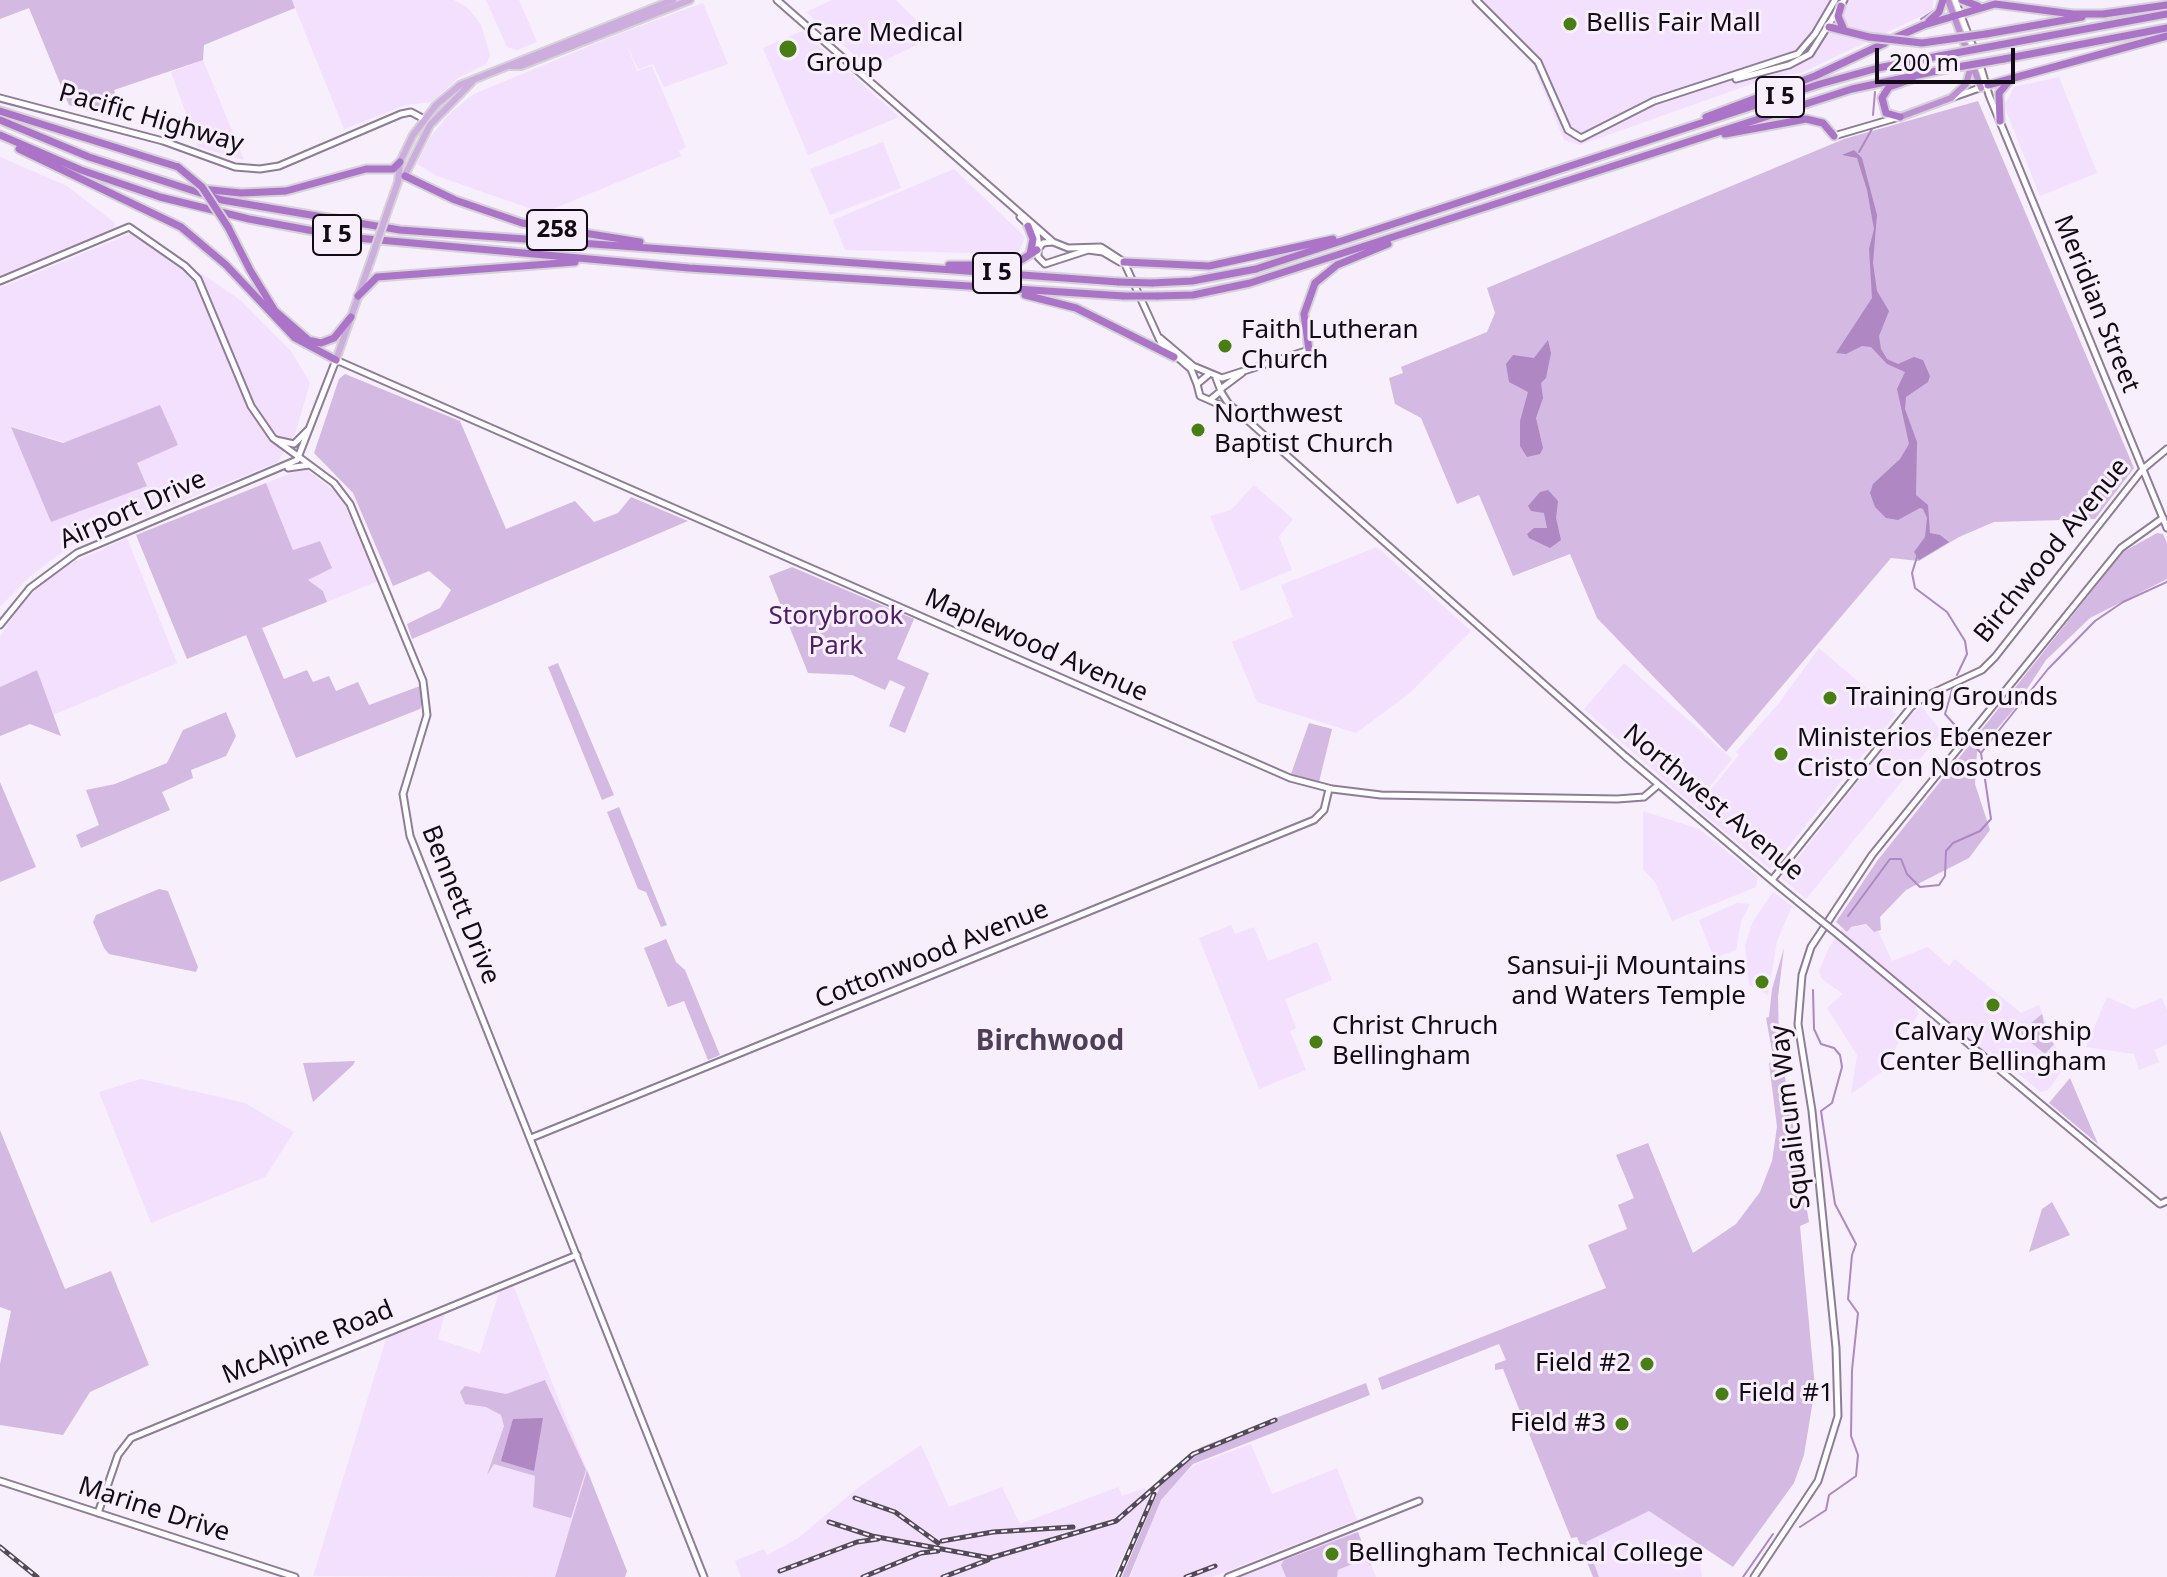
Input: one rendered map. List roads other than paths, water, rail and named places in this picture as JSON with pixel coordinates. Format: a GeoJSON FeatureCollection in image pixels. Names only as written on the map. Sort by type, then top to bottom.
{"type":"FeatureCollection","features":[{"type":"Feature","properties":{"kind":"highway"},"geometry":{"type":"LineString","coordinates":[[1924,25],[1936,15],[1945,0],[1957,14],[1969,48]]}},
{"type":"Feature","properties":{"kind":"highway"},"geometry":{"type":"LineString","coordinates":[[1962,0],[1981,6]]}},
{"type":"Feature","properties":{"kind":"highway"},"geometry":{"type":"LineString","coordinates":[[1840,2],[1838,16],[1844,30]]}},
{"type":"Feature","properties":{"kind":"highway"},"geometry":{"type":"LineString","coordinates":[[1894,38],[1981,6],[2015,3],[2064,13],[2105,14]]}},
{"type":"Feature","properties":{"kind":"highway"},"geometry":{"type":"LineString","coordinates":[[1824,28],[1922,43],[2167,5]]}},
{"type":"Feature","properties":{"kind":"highway","name":"I 5"},"geometry":{"type":"LineString","coordinates":[[0,120],[153,179],[222,200],[400,230],[1152,283],[1213,278],[1256,269],[1850,75],[2167,14]]}},
{"type":"Feature","properties":{"kind":"highway","name":"I 5"},"geometry":{"type":"LineString","coordinates":[[0,137],[81,170],[160,197],[249,219],[346,237],[689,268],[959,287],[1124,296],[1193,295],[1250,283],[1852,89],[2167,28]]}},
{"type":"Feature","properties":{"kind":"highway"},"geometry":{"type":"LineString","coordinates":[[1984,86],[2167,36]]}},
{"type":"Feature","properties":{"kind":"highway"},"geometry":{"type":"LineString","coordinates":[[1622,148],[1800,82],[1885,43]]}},
{"type":"Feature","properties":{"kind":"highway"},"geometry":{"type":"LineString","coordinates":[[1946,69],[1896,84],[1885,91],[1883,110],[1900,117],[1951,98]]}},
{"type":"Feature","properties":{"kind":"highway","name":"Meridian Street"},"geometry":{"type":"LineString","coordinates":[[1951,98],[1966,84],[1975,69],[1984,86]]}},
{"type":"Feature","properties":{"kind":"highway"},"geometry":{"type":"LineString","coordinates":[[2000,121],[1999,93],[2013,78]]}},
{"type":"Feature","properties":{"kind":"highway"},"geometry":{"type":"LineString","coordinates":[[0,111],[178,167],[202,187],[228,227],[265,296],[286,323],[336,360]]}},
{"type":"Feature","properties":{"kind":"highway"},"geometry":{"type":"LineString","coordinates":[[1657,152],[1798,119],[1823,123],[1834,136]]}},
{"type":"Feature","properties":{"kind":"highway"},"geometry":{"type":"LineString","coordinates":[[0,137],[181,227],[226,265],[295,338],[336,360]]}},
{"type":"Feature","properties":{"kind":"highway"},"geometry":{"type":"LineString","coordinates":[[153,179],[224,192],[266,193],[366,169],[393,169],[400,162]]}},
{"type":"Feature","properties":{"kind":"highway","name":"258"},"geometry":{"type":"LineString","coordinates":[[401,179],[522,223],[702,250]]}},
{"type":"Feature","properties":{"kind":"highway"},"geometry":{"type":"LineString","coordinates":[[1309,350],[1304,314],[1310,292],[1322,275],[1337,265],[1445,220]]}},
{"type":"Feature","properties":{"kind":"highway"},"geometry":{"type":"LineString","coordinates":[[1124,262],[1209,266],[1389,224]]}},
{"type":"Feature","properties":{"kind":"highway"},"geometry":{"type":"LineString","coordinates":[[1028,226],[1034,243],[1028,259]]}},
{"type":"Feature","properties":{"kind":"highway"},"geometry":{"type":"LineString","coordinates":[[875,262],[1009,266],[1028,259],[1038,249]]}},
{"type":"Feature","properties":{"kind":"highway"},"geometry":{"type":"LineString","coordinates":[[358,296],[377,277],[567,261],[689,268]]}},
{"type":"Feature","properties":{"kind":"highway"},"geometry":{"type":"LineString","coordinates":[[368,269],[377,277]]}},
{"type":"Feature","properties":{"kind":"highway"},"geometry":{"type":"LineString","coordinates":[[959,287],[1014,293],[1076,308],[1174,357]]}},
{"type":"Feature","properties":{"kind":"highway"},"geometry":{"type":"LineString","coordinates":[[303,336],[321,343],[328,341],[351,317]]}},
{"type":"Feature","properties":{"kind":"main road"},"geometry":{"type":"LineString","coordinates":[[401,179],[400,162],[424,119],[460,85],[673,0]]}},
{"type":"Feature","properties":{"kind":"main road"},"geometry":{"type":"LineString","coordinates":[[505,66],[521,66],[690,0]]}},
{"type":"Feature","properties":{"kind":"main road"},"geometry":{"type":"LineString","coordinates":[[612,29],[640,12]]}},
{"type":"Feature","properties":{"kind":"main road"},"geometry":{"type":"LineString","coordinates":[[336,360],[401,179],[430,125],[472,82]]}},
{"type":"Feature","properties":{"kind":"street"},"geometry":{"type":"LineString","coordinates":[[779,0],[1017,213],[1055,243],[1068,248],[1101,247],[1124,262],[1158,337],[1174,357],[1191,369],[1199,395],[1211,399],[1242,373]]}},
{"type":"Feature","properties":{"kind":"street"},"geometry":{"type":"LineString","coordinates":[[1476,0],[1538,62],[1573,136],[1585,137],[1654,101],[1799,61],[1810,54],[1840,2]]}},
{"type":"Feature","properties":{"kind":"street"},"geometry":{"type":"LineString","coordinates":[[1955,0],[1957,14]]}},
{"type":"Feature","properties":{"kind":"street"},"geometry":{"type":"LineString","coordinates":[[1951,98],[1984,86]]}},
{"type":"Feature","properties":{"kind":"street","name":"Meridian Street"},"geometry":{"type":"LineString","coordinates":[[1984,86],[2167,528]]}},
{"type":"Feature","properties":{"kind":"street","name":"Pacific Highway"},"geometry":{"type":"LineString","coordinates":[[0,98],[163,141],[235,167],[260,169],[279,166],[401,114],[411,112],[424,119]]}},
{"type":"Feature","properties":{"kind":"street"},"geometry":{"type":"LineString","coordinates":[[1834,136],[1900,117]]}},
{"type":"Feature","properties":{"kind":"street"},"geometry":{"type":"LineString","coordinates":[[1017,213],[1039,237],[1038,249],[1043,263],[1051,264],[1074,252],[1096,251],[1115,259],[1133,278]]}},
{"type":"Feature","properties":{"kind":"street","name":"Bennett Drive"},"geometry":{"type":"LineString","coordinates":[[0,281],[129,227],[185,266],[198,279],[251,406],[276,440],[334,483],[350,504],[423,681],[427,715],[421,742],[407,772],[404,816],[704,1577]]}},
{"type":"Feature","properties":{"kind":"street"},"geometry":{"type":"LineString","coordinates":[[1038,249],[1055,243]]}},
{"type":"Feature","properties":{"kind":"street"},"geometry":{"type":"LineString","coordinates":[[1055,243],[1060,253],[1058,260]]}},
{"type":"Feature","properties":{"kind":"street"},"geometry":{"type":"LineString","coordinates":[[1158,337],[1212,376],[1221,390]]}},
{"type":"Feature","properties":{"kind":"street"},"geometry":{"type":"LineString","coordinates":[[1197,384],[1212,376],[1242,373],[1309,350]]}},
{"type":"Feature","properties":{"kind":"street"},"geometry":{"type":"LineString","coordinates":[[299,457],[336,360]]}},
{"type":"Feature","properties":{"kind":"street","name":"Maplewood Avenue"},"geometry":{"type":"LineString","coordinates":[[336,360],[1274,772],[1329,789],[1400,795],[1617,799],[1640,798],[1658,785]]}},
{"type":"Feature","properties":{"kind":"street","name":"Northwest Avenue"},"geometry":{"type":"LineString","coordinates":[[1221,390],[1244,415],[1658,785],[2164,1203],[2167,1209]]}},
{"type":"Feature","properties":{"kind":"street","name":"Northwest Avenue"},"geometry":{"type":"LineString","coordinates":[[1211,399],[1244,415]]}},
{"type":"Feature","properties":{"kind":"street"},"geometry":{"type":"LineString","coordinates":[[276,440],[290,444],[300,441],[317,415]]}},
{"type":"Feature","properties":{"kind":"street","name":"Birchwood Avenue"},"geometry":{"type":"LineString","coordinates":[[1772,880],[1911,707],[1924,697],[1982,670],[1995,657],[2143,469],[2167,449]]}},
{"type":"Feature","properties":{"kind":"street","name":"Airport Drive"},"geometry":{"type":"LineString","coordinates":[[1,622],[41,578],[77,553],[281,469],[299,457]]}},
{"type":"Feature","properties":{"kind":"street"},"geometry":{"type":"LineString","coordinates":[[281,469],[304,464],[314,466]]}},
{"type":"Feature","properties":{"kind":"street","name":"Squalicum Way"},"geometry":{"type":"LineString","coordinates":[[1754,1577],[1818,1481],[1838,1416],[1836,1348],[1812,1111],[1798,1024],[1802,975],[1811,947],[1872,855],[2121,548],[2163,518]]}},
{"type":"Feature","properties":{"kind":"street","name":"Cottonwood Avenue"},"geometry":{"type":"LineString","coordinates":[[531,1138],[1314,820],[1324,810],[1329,789]]}},
{"type":"Feature","properties":{"kind":"street","name":"McAlpine Road"},"geometry":{"type":"LineString","coordinates":[[98,1513],[118,1455],[131,1438],[577,1255]]}},
{"type":"Feature","properties":{"kind":"street","name":"Marine Drive"},"geometry":{"type":"LineString","coordinates":[[0,1481],[295,1577]]}},
{"type":"Feature","properties":{"kind":"street"},"geometry":{"type":"LineString","coordinates":[[1228,1577],[1419,1501]]}},
{"type":"Feature","properties":{"kind":"waterway"},"geometry":{"type":"LineString","coordinates":[[1921,19],[1935,10]]}},
{"type":"Feature","properties":{"kind":"waterway"},"geometry":{"type":"LineString","coordinates":[[1873,115],[1875,92]]}},
{"type":"Feature","properties":{"kind":"waterway"},"geometry":{"type":"LineString","coordinates":[[1859,152],[1872,129]]}},
{"type":"Feature","properties":{"kind":"waterway"},"geometry":{"type":"LineString","coordinates":[[1917,557],[1912,573],[1915,588],[1947,612],[1965,641],[1967,654],[1957,675]]}},
{"type":"Feature","properties":{"kind":"waterway"},"geometry":{"type":"LineString","coordinates":[[1848,916],[1890,859],[1901,859],[1907,874],[1920,887],[1939,885],[1945,876],[1946,851],[1953,843],[1980,831],[1991,819],[1981,753],[2048,669],[2095,621],[2123,602],[2167,582]]}},
{"type":"Feature","properties":{"kind":"waterway"},"geometry":{"type":"LineString","coordinates":[[1952,690],[1945,714],[1961,732]]}},
{"type":"Feature","properties":{"kind":"waterway"},"geometry":{"type":"LineString","coordinates":[[1974,745],[1980,752]]}},
{"type":"Feature","properties":{"kind":"waterway"},"geometry":{"type":"LineString","coordinates":[[1800,1527],[1826,1510],[1829,1495],[1856,1476],[1858,1455],[1851,1436],[1852,1370],[1858,1313],[1848,1299],[1856,1244],[1835,1204],[1821,1111],[1832,1103],[1842,1067],[1840,1055],[1834,1048],[1821,1044],[1814,1029],[1813,990]]}},
{"type":"Feature","properties":{"kind":"waterway"},"geometry":{"type":"LineString","coordinates":[[1743,1577],[1773,1534]]}},
{"type":"Feature","properties":{"kind":"railway"},"geometry":{"type":"LineString","coordinates":[[1184,1462],[1193,1454],[1275,1420]]}},
{"type":"Feature","properties":{"kind":"railway"},"geometry":{"type":"LineString","coordinates":[[829,1522],[872,1536],[990,1558],[1116,1521],[1193,1454]]}},
{"type":"Feature","properties":{"kind":"railway"},"geometry":{"type":"LineString","coordinates":[[1118,1577],[1154,1494]]}},
{"type":"Feature","properties":{"kind":"railway"},"geometry":{"type":"LineString","coordinates":[[855,1498],[895,1512],[938,1543]]}},
{"type":"Feature","properties":{"kind":"railway"},"geometry":{"type":"LineString","coordinates":[[942,1541],[993,1532],[1073,1527]]}},
{"type":"Feature","properties":{"kind":"railway"},"geometry":{"type":"LineString","coordinates":[[780,1571],[857,1542],[878,1539]]}},
{"type":"Feature","properties":{"kind":"railway"},"geometry":{"type":"LineString","coordinates":[[0,1547],[37,1577]]}},
{"type":"Feature","properties":{"kind":"railway"},"geometry":{"type":"LineString","coordinates":[[863,1577],[921,1553],[938,1551]]}},
{"type":"Feature","properties":{"kind":"railway"},"geometry":{"type":"LineString","coordinates":[[943,1577],[988,1560]]}},
{"type":"Feature","properties":{"kind":"railway"},"geometry":{"type":"LineString","coordinates":[[1186,1577],[1215,1566]]}},
{"type":"Feature","properties":{"kind":"place","name":"Bellis Fair Mall"},"geometry":{"type":"Point","coordinates":[1570,24]}},
{"type":"Feature","properties":{"kind":"place","name":"Care Medical Group"},"geometry":{"type":"Point","coordinates":[788,49]}},
{"type":"Feature","properties":{"kind":"place","name":"Faith Lutheran Church"},"geometry":{"type":"Point","coordinates":[1225,346]}},
{"type":"Feature","properties":{"kind":"place","name":"Northwest Baptist Church"},"geometry":{"type":"Point","coordinates":[1198,430]}},
{"type":"Feature","properties":{"kind":"place","name":"Training Grounds"},"geometry":{"type":"Point","coordinates":[1830,698]}},
{"type":"Feature","properties":{"kind":"place","name":"Ministerios Ebenezer Cristo Con Nosotros"},"geometry":{"type":"Point","coordinates":[1781,754]}},
{"type":"Feature","properties":{"kind":"place","name":"Sansui-ji Mountains and Waters Temple"},"geometry":{"type":"Point","coordinates":[1762,982]}},
{"type":"Feature","properties":{"kind":"place","name":"Calvary Worship Center Bellingham"},"geometry":{"type":"Point","coordinates":[1993,1005]}},
{"type":"Feature","properties":{"kind":"place","name":"Christ Chruch Bellingham"},"geometry":{"type":"Point","coordinates":[1316,1042]}},
{"type":"Feature","properties":{"kind":"place","name":"Field #2"},"geometry":{"type":"Point","coordinates":[1647,1364]}},
{"type":"Feature","properties":{"kind":"place","name":"Field #1"},"geometry":{"type":"Point","coordinates":[1722,1394]}},
{"type":"Feature","properties":{"kind":"place","name":"Field #3"},"geometry":{"type":"Point","coordinates":[1622,1424]}},
{"type":"Feature","properties":{"kind":"place","name":"Bellingham Technical College"},"geometry":{"type":"Point","coordinates":[1332,1554]}},
{"type":"Feature","properties":{"kind":"district","name":"Birchwood"},"geometry":{"type":"Point","coordinates":[1050,1042]}},
{"type":"Feature","properties":{"kind":"park label","name":"Storybrook Park"},"geometry":{"type":"Point","coordinates":[836,632]}}]}
